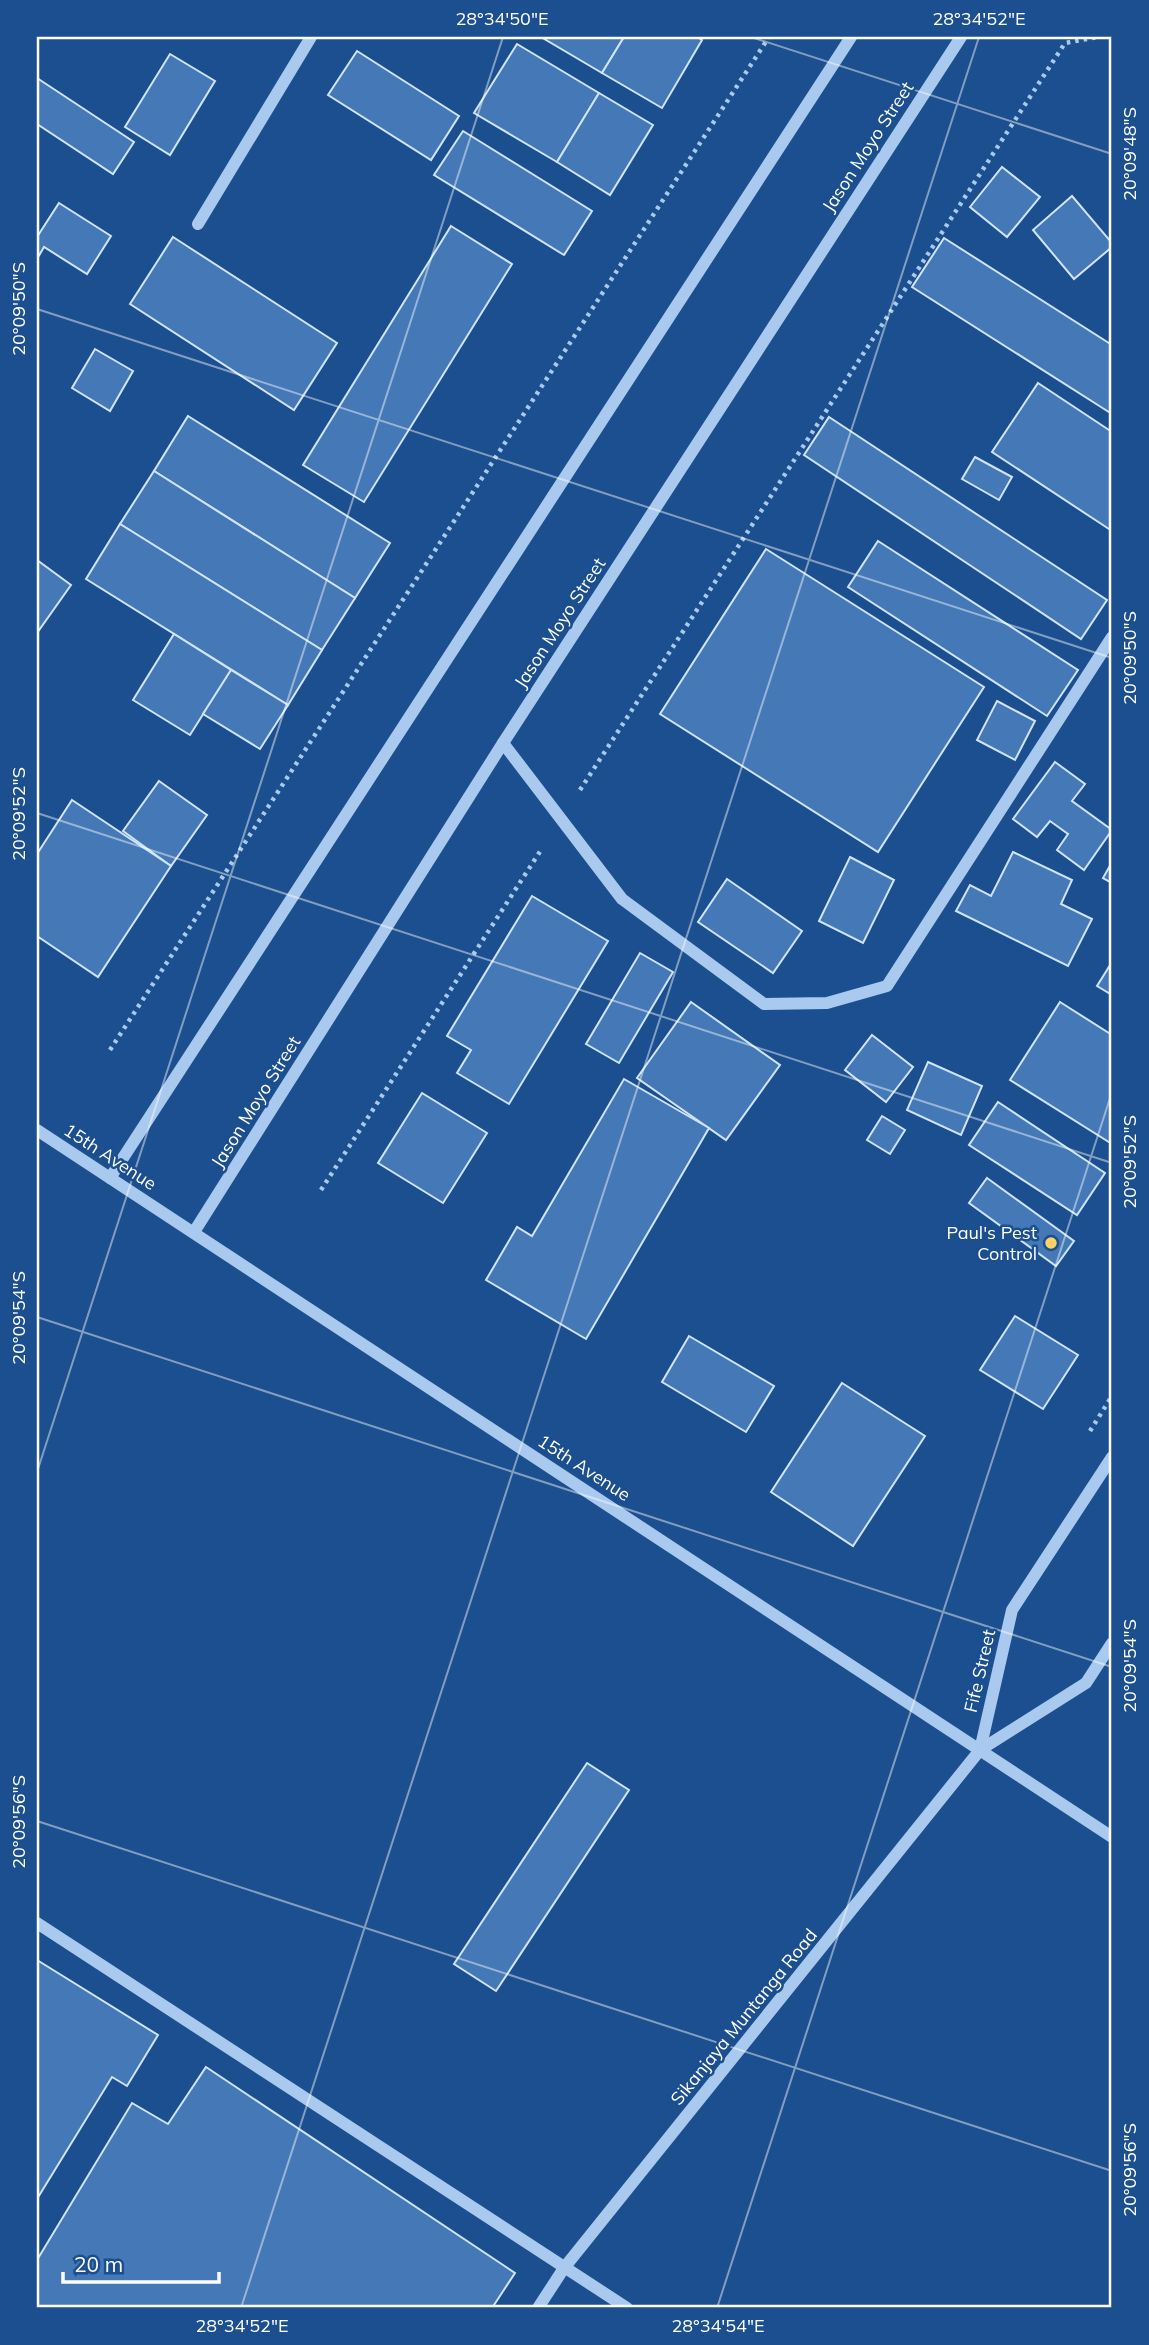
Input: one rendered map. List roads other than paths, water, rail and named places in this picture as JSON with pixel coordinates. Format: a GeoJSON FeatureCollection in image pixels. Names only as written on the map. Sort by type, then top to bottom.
{"type":"FeatureCollection","features":[{"type":"Feature","properties":{"kind":"street"},"geometry":{"type":"LineString","coordinates":[[198,224],[311,37]]}},
{"type":"Feature","properties":{"kind":"street"},"geometry":{"type":"LineString","coordinates":[[110,1178],[851,37]]}},
{"type":"Feature","properties":{"kind":"street","name":"Jason Moyo Street"},"geometry":{"type":"LineString","coordinates":[[194,1232],[503,743],[961,37]]}},
{"type":"Feature","properties":{"kind":"street"},"geometry":{"type":"LineString","coordinates":[[503,743],[622,900],[764,1004],[827,1003],[887,986],[1112,637]]}},
{"type":"Feature","properties":{"kind":"street","name":"15th Avenue"},"geometry":{"type":"LineString","coordinates":[[37,1130],[1112,1837]]}},
{"type":"Feature","properties":{"kind":"street","name":"Fife Street"},"geometry":{"type":"LineString","coordinates":[[980,1750],[1012,1611],[1112,1457]]}},
{"type":"Feature","properties":{"kind":"street"},"geometry":{"type":"LineString","coordinates":[[980,1750],[1086,1683],[1112,1643]]}},
{"type":"Feature","properties":{"kind":"street","name":"Sikanjaya Muntanga Road"},"geometry":{"type":"LineString","coordinates":[[538,2308],[564,2268],[980,1750]]}},
{"type":"Feature","properties":{"kind":"street"},"geometry":{"type":"LineString","coordinates":[[37,1923],[627,2308]]}},
{"type":"Feature","properties":{"kind":"place","name":"Paul's Pest Control"},"geometry":{"type":"Point","coordinates":[1051,1243]}}]}
